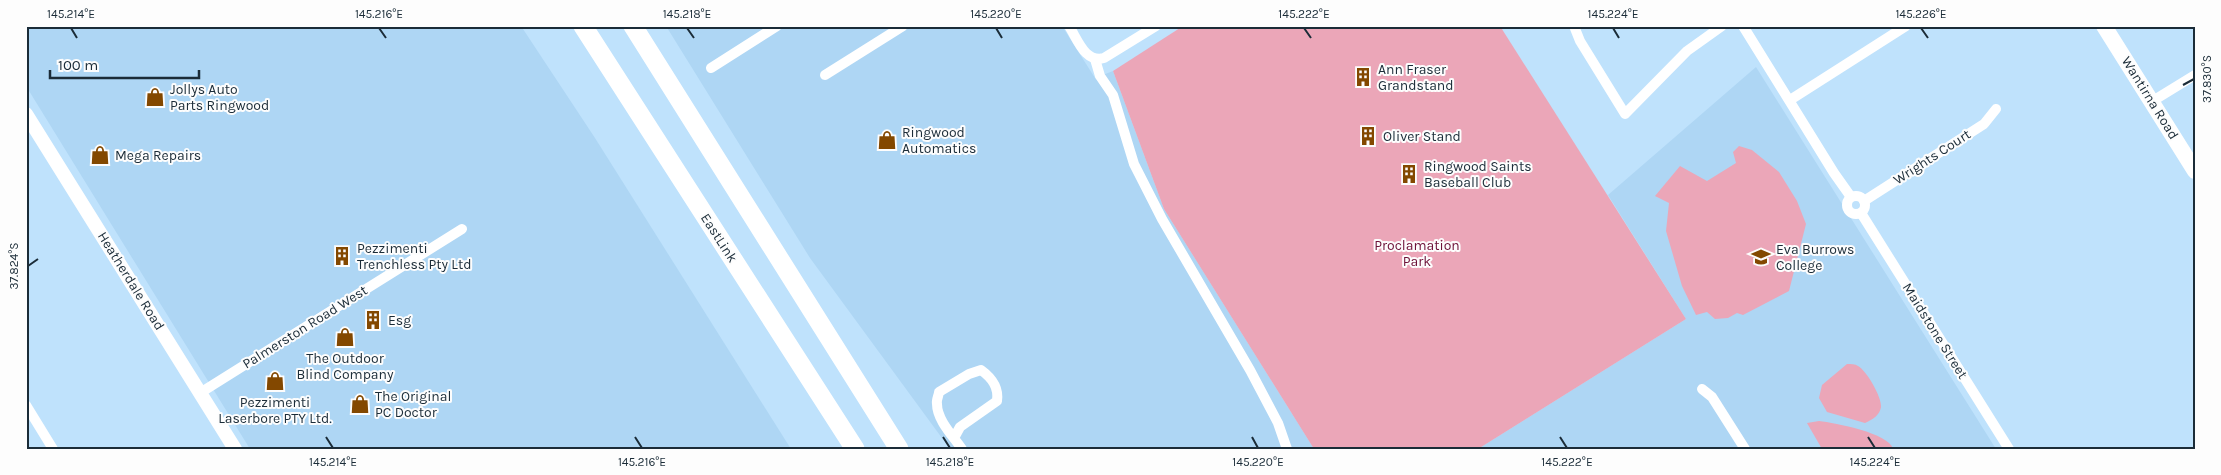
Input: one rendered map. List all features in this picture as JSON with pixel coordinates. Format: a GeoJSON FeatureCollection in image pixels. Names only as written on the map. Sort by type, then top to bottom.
{"type":"FeatureCollection","features":[{"type":"Feature","properties":{"kind":"highway","name":"EastLink"},"geometry":{"type":"LineString","coordinates":[[583,26],[855,449]]}},
{"type":"Feature","properties":{"kind":"highway"},"geometry":{"type":"LineString","coordinates":[[633,26],[899,449]]}},
{"type":"Feature","properties":{"kind":"main road","name":"Wantirna Road"},"geometry":{"type":"LineString","coordinates":[[2104,26],[2195,171]]}},
{"type":"Feature","properties":{"kind":"main road","name":"Heatherdale Road"},"geometry":{"type":"LineString","coordinates":[[26,114],[235,449]]}},
{"type":"Feature","properties":{"kind":"street"},"geometry":{"type":"LineString","coordinates":[[711,68],[777,26]]}},
{"type":"Feature","properties":{"kind":"street"},"geometry":{"type":"LineString","coordinates":[[825,74],[903,26]]}},
{"type":"Feature","properties":{"kind":"street"},"geometry":{"type":"LineString","coordinates":[[1069,26],[1088,55],[1100,59],[1156,26]]}},
{"type":"Feature","properties":{"kind":"street"},"geometry":{"type":"LineString","coordinates":[[1574,26],[1580,42],[1626,114],[1688,51],[1722,26]]}},
{"type":"Feature","properties":{"kind":"street"},"geometry":{"type":"LineString","coordinates":[[1743,26],[1834,173],[1852,197]]}},
{"type":"Feature","properties":{"kind":"street"},"geometry":{"type":"LineString","coordinates":[[1790,100],[1906,26]]}},
{"type":"Feature","properties":{"kind":"street"},"geometry":{"type":"LineString","coordinates":[[1100,59],[1100,76],[1113,95],[1134,164],[1162,219],[1250,370],[1278,423],[1287,449]]}},
{"type":"Feature","properties":{"kind":"street"},"geometry":{"type":"LineString","coordinates":[[2151,102],[2195,75]]}},
{"type":"Feature","properties":{"kind":"street","name":"Wrights Court"},"geometry":{"type":"LineString","coordinates":[[1864,201],[1984,124],[1996,109]]}},
{"type":"Feature","properties":{"kind":"street"},"geometry":{"type":"LineString","coordinates":[[1859,196],[1864,201],[1865,208],[1861,213],[1854,214],[1848,210],[1847,203],[1852,197],[1859,196]]}},
{"type":"Feature","properties":{"kind":"street","name":"Maidstone Street"},"geometry":{"type":"LineString","coordinates":[[1861,213],[2009,449]]}},
{"type":"Feature","properties":{"kind":"street","name":"Palmerston Road West"},"geometry":{"type":"LineString","coordinates":[[200,393],[462,229]]}},
{"type":"Feature","properties":{"kind":"street"},"geometry":{"type":"LineString","coordinates":[[954,438],[960,427],[997,401],[998,393],[996,386],[990,377],[981,370],[969,374],[940,392],[937,404],[942,420],[954,438],[962,449]]}},
{"type":"Feature","properties":{"kind":"street"},"geometry":{"type":"LineString","coordinates":[[1702,389],[1712,397],[1745,449]]}},
{"type":"Feature","properties":{"kind":"street"},"geometry":{"type":"LineString","coordinates":[[26,405],[53,449]]}},
{"type":"Feature","properties":{"kind":"shaded area"},"geometry":{"type":"Polygon","coordinates":[[[26,26],[521,26],[595,138],[791,449],[250,449],[26,86],[26,26]]]}},
{"type":"Feature","properties":{"kind":"shaded area"},"geometry":{"type":"Polygon","coordinates":[[[666,26],[1062,26],[1095,78],[1113,71],[1164,209],[1314,449],[950,449],[810,258],[666,26]]]}},
{"type":"Feature","properties":{"kind":"shaded area","name":"Eva Burrows College"},"geometry":{"type":"Polygon","coordinates":[[[1756,67],[1996,449],[1478,449],[1686,319],[1608,195],[1756,67]]]}},
{"type":"Feature","properties":{"kind":"green space","name":"Proclamation Park"},"geometry":{"type":"Polygon","coordinates":[[[1183,26],[1500,26],[1686,319],[1478,449],[1314,449],[1164,209],[1113,71],[1183,26]]]}},
{"type":"Feature","properties":{"kind":"green space"},"geometry":{"type":"Polygon","coordinates":[[[1739,146],[1752,150],[1779,172],[1797,201],[1806,224],[1789,291],[1743,315],[1737,313],[1728,318],[1715,319],[1707,312],[1696,315],[1682,286],[1666,231],[1669,203],[1655,196],[1680,166],[1707,181],[1736,163],[1733,152],[1739,146]]]}},
{"type":"Feature","properties":{"kind":"green space"},"geometry":{"type":"Polygon","coordinates":[[[1847,364],[1856,365],[1865,373],[1873,384],[1881,403],[1877,415],[1865,423],[1827,412],[1819,398],[1822,385],[1847,364]]]}},
{"type":"Feature","properties":{"kind":"green space"},"geometry":{"type":"Polygon","coordinates":[[[1819,421],[1872,434],[1889,443],[1893,449],[1822,449],[1807,423],[1819,421]]]}},
{"type":"Feature","properties":{"kind":"place","name":"Ann Fraser Grandstand"},"geometry":{"type":"Point","coordinates":[1363,77]}},
{"type":"Feature","properties":{"kind":"place","name":"Jollys Auto Parts Ringwood"},"geometry":{"type":"Point","coordinates":[155,97]}},
{"type":"Feature","properties":{"kind":"place","name":"Oliver Stand"},"geometry":{"type":"Point","coordinates":[1368,136]}},
{"type":"Feature","properties":{"kind":"place","name":"Ringwood Automatics"},"geometry":{"type":"Point","coordinates":[887,140]}},
{"type":"Feature","properties":{"kind":"place","name":"Mega Repairs"},"geometry":{"type":"Point","coordinates":[100,155]}},
{"type":"Feature","properties":{"kind":"place","name":"Ringwood Saints Baseball Club"},"geometry":{"type":"Point","coordinates":[1409,174]}},
{"type":"Feature","properties":{"kind":"place","name":"Pezzimenti Trenchless Pty Ltd"},"geometry":{"type":"Point","coordinates":[342,256]}},
{"type":"Feature","properties":{"kind":"place","name":"Eva Burrows College"},"geometry":{"type":"Point","coordinates":[1761,257]}},
{"type":"Feature","properties":{"kind":"place","name":"Esg"},"geometry":{"type":"Point","coordinates":[373,320]}},
{"type":"Feature","properties":{"kind":"place","name":"The Outdoor Blind Company"},"geometry":{"type":"Point","coordinates":[345,337]}},
{"type":"Feature","properties":{"kind":"place","name":"Pezzimenti Laserbore PTY Ltd."},"geometry":{"type":"Point","coordinates":[275,381]}},
{"type":"Feature","properties":{"kind":"place","name":"The Original PC Doctor"},"geometry":{"type":"Point","coordinates":[360,404]}}]}
